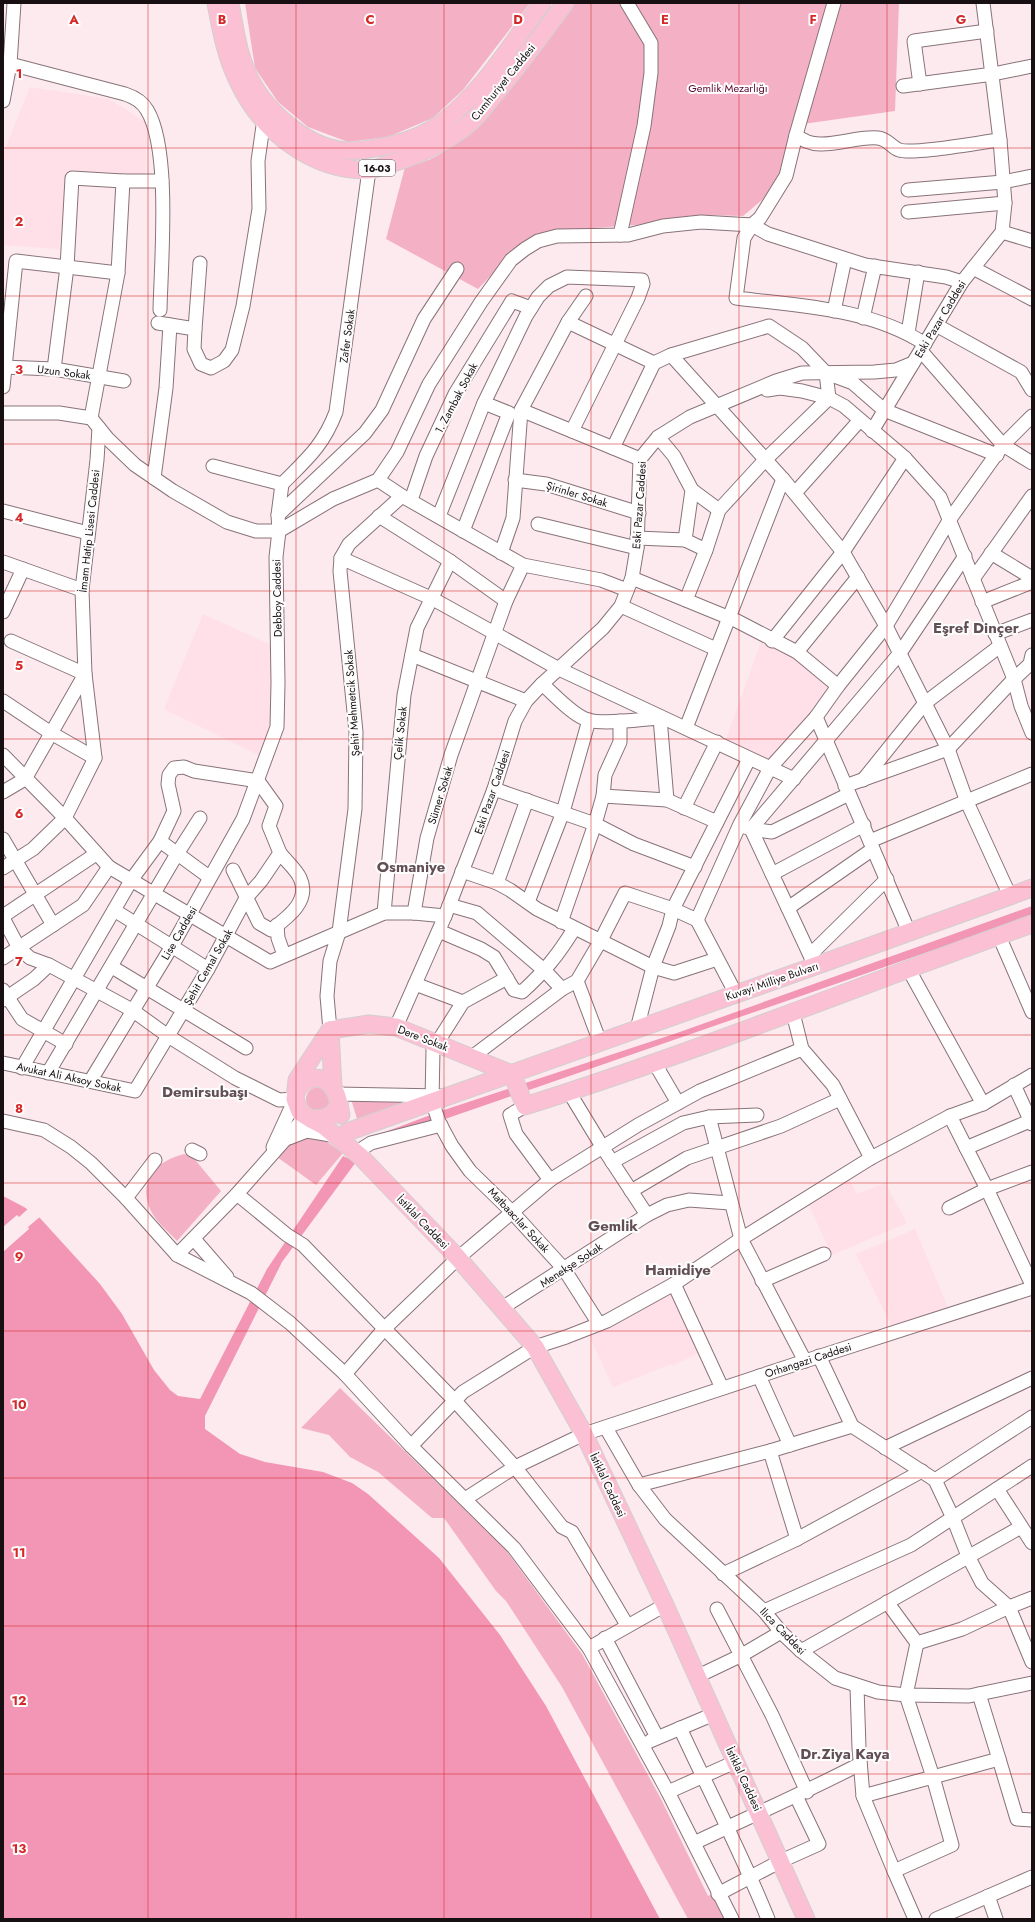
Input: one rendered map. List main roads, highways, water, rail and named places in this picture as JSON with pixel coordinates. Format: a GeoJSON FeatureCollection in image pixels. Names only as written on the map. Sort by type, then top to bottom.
{"type":"FeatureCollection","features":[{"type":"Feature","properties":{"kind":"main road","name":"Cumhuriyet Caddesi"},"geometry":{"type":"LineString","coordinates":[[216,3],[228,56],[238,82],[254,108],[264,119],[295,149],[316,160],[340,166],[369,170],[410,158],[444,141],[472,121],[513,73],[565,3]]}},
{"type":"Feature","properties":{"kind":"main road","name":"Cumhuriyet Caddesi"},"geometry":{"type":"LineString","coordinates":[[230,3],[242,60],[250,80],[264,102],[287,125],[303,136],[326,146],[348,151],[372,150],[404,142],[443,122],[477,91],[542,3]]}},
{"type":"Feature","properties":{"kind":"main road","name":"Kuvayi Milliye Bulvarı"},"geometry":{"type":"LineString","coordinates":[[519,1090],[600,1042],[736,994],[813,961],[909,932],[1032,888]]}},
{"type":"Feature","properties":{"kind":"main road"},"geometry":{"type":"LineString","coordinates":[[330,1030],[336,1095],[350,1145],[437,1108],[519,1090],[569,1092],[793,1013],[1032,924]]}},
{"type":"Feature","properties":{"kind":"main road","name":"Dere Sokak"},"geometry":{"type":"LineString","coordinates":[[330,1030],[370,1024],[396,1027],[472,1057],[519,1090]]}},
{"type":"Feature","properties":{"kind":"main road"},"geometry":{"type":"LineString","coordinates":[[295,1100],[299,1086],[311,1078],[322,1078],[336,1095],[333,1113],[326,1118],[308,1118],[300,1112],[295,1100],[297,1080],[330,1030]]}},
{"type":"Feature","properties":{"kind":"main road","name":"İstiklal Caddesi"},"geometry":{"type":"LineString","coordinates":[[308,1118],[350,1145],[458,1258],[535,1347],[584,1434],[759,1812],[805,1918]]}},
{"type":"Feature","properties":{"kind":"district","name":"Eşref Dinçer"},"geometry":{"type":"Point","coordinates":[976,628]}},
{"type":"Feature","properties":{"kind":"district","name":"Osmaniye"},"geometry":{"type":"Point","coordinates":[411,867]}},
{"type":"Feature","properties":{"kind":"district","name":"Demirsubaşı"},"geometry":{"type":"Point","coordinates":[205,1092]}},
{"type":"Feature","properties":{"kind":"district","name":"Gemlik"},"geometry":{"type":"Point","coordinates":[613,1226]}},
{"type":"Feature","properties":{"kind":"district","name":"Hamidiye"},"geometry":{"type":"Point","coordinates":[678,1270]}},
{"type":"Feature","properties":{"kind":"district","name":"Dr.Ziya Kaya"},"geometry":{"type":"Point","coordinates":[845,1754]}},
{"type":"Feature","properties":{"kind":"park label","name":"Gemlik Mezarlığı"},"geometry":{"type":"Point","coordinates":[728,88]}}]}
